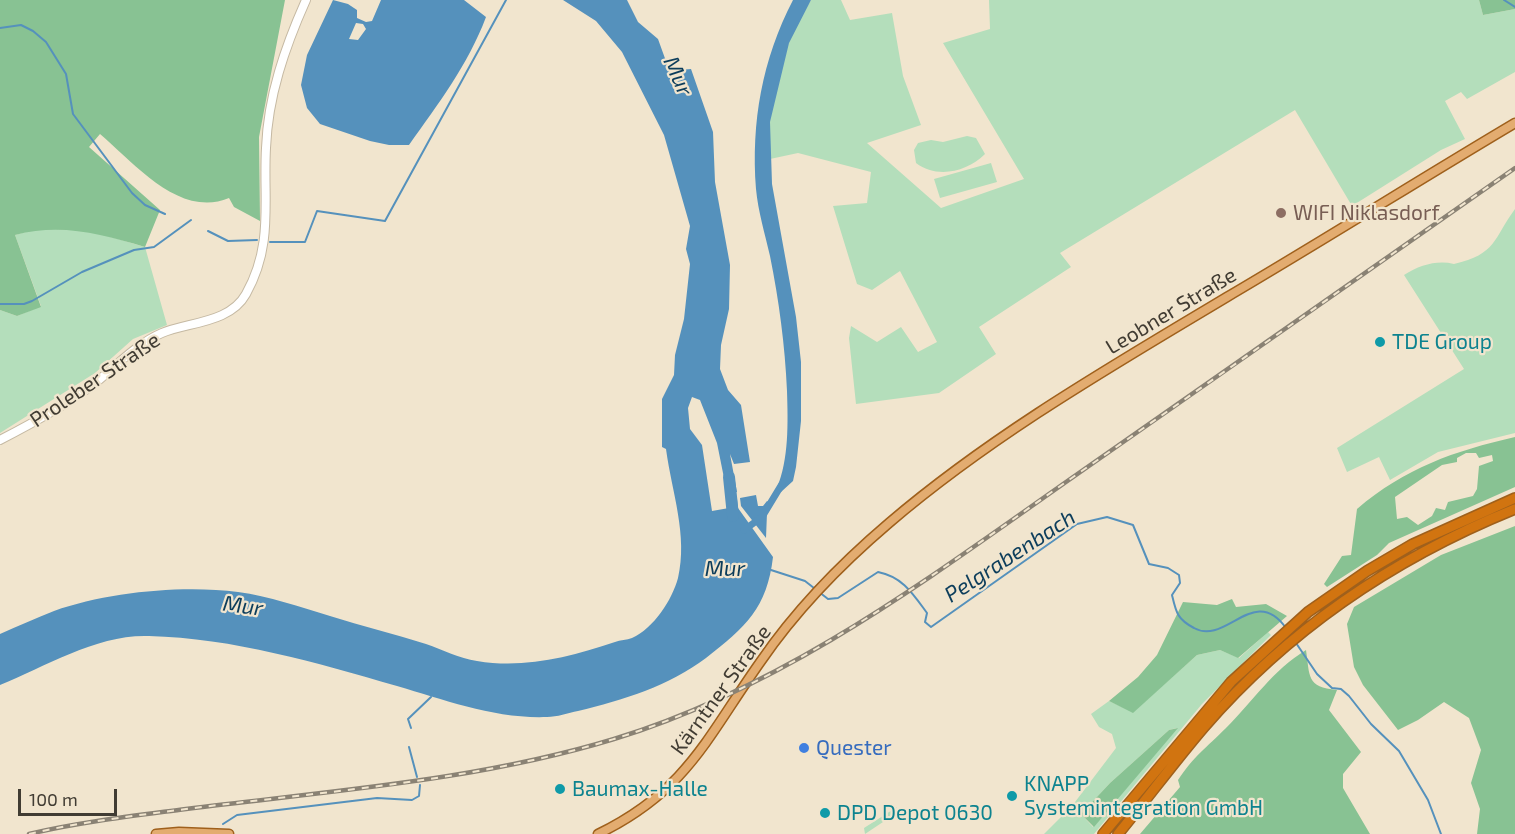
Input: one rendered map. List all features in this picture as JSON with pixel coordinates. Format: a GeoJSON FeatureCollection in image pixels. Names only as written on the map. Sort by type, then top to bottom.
{"type":"FeatureCollection","features":[{"type":"Feature","properties":{"kind":"highway"},"geometry":{"type":"LineString","coordinates":[[1103,834],[1196,721],[1232,682],[1278,637],[1308,612],[1367,571],[1413,544],[1463,519],[1515,498]]}},
{"type":"Feature","properties":{"kind":"highway"},"geometry":{"type":"LineString","coordinates":[[1118,834],[1204,728],[1285,645],[1353,592],[1418,553],[1468,528],[1515,509]]}},
{"type":"Feature","properties":{"kind":"main road","name":"Proleber Straße"},"geometry":{"type":"LineString","coordinates":[[0,440],[72,399],[149,340],[171,330],[224,315],[246,294],[255,272],[268,217],[266,148],[270,111],[286,47],[306,0]]}},
{"type":"Feature","properties":{"kind":"main road","name":"Leobner Straße"},"geometry":{"type":"LineString","coordinates":[[860,549],[918,499],[1026,422],[1401,189],[1515,123]]}},
{"type":"Feature","properties":{"kind":"main road","name":"Kärntner Straße"},"geometry":{"type":"LineString","coordinates":[[598,834],[651,803],[682,774],[704,748],[762,660],[818,591],[860,549]]}},
{"type":"Feature","properties":{"kind":"main road"},"geometry":{"type":"LineString","coordinates":[[156,834],[179,832],[230,834]]}},
{"type":"Feature","properties":{"kind":"green space"},"geometry":{"type":"Polygon","coordinates":[[[0,0],[285,0],[259,137],[260,221],[234,207],[229,198],[211,202],[193,201],[176,195],[143,173],[100,134],[89,147],[160,210],[145,247],[97,234],[65,230],[15,235],[41,307],[17,316],[0,310],[0,0]]]}},
{"type":"Feature","properties":{"kind":"green space"},"geometry":{"type":"Polygon","coordinates":[[[811,0],[841,0],[850,20],[892,13],[903,76],[921,125],[867,143],[941,208],[1024,179],[943,43],[990,29],[989,0],[1479,0],[1483,15],[1515,9],[1515,72],[1467,99],[1461,92],[1445,101],[1465,139],[1441,150],[1352,206],[1295,110],[1060,253],[1071,267],[979,327],[996,354],[939,393],[856,404],[849,338],[851,326],[877,342],[901,327],[918,352],[937,342],[900,271],[872,290],[857,284],[833,206],[867,203],[871,172],[798,153],[770,159],[771,107],[778,75],[789,42],[811,0]]]}},
{"type":"Feature","properties":{"kind":"green space"},"geometry":{"type":"Polygon","coordinates":[[[1479,0],[1515,0],[1515,9],[1483,15],[1479,0]]]}},
{"type":"Feature","properties":{"kind":"green space"},"geometry":{"type":"Polygon","coordinates":[[[967,136],[976,138],[985,154],[970,165],[942,172],[924,168],[916,163],[914,150],[918,143],[931,140],[943,142],[967,136]]]}},
{"type":"Feature","properties":{"kind":"green space"},"geometry":{"type":"Polygon","coordinates":[[[991,163],[997,182],[940,198],[934,179],[991,163]]]}},
{"type":"Feature","properties":{"kind":"green space"},"geometry":{"type":"Polygon","coordinates":[[[1515,209],[1515,433],[1438,452],[1390,480],[1379,457],[1347,472],[1337,448],[1464,369],[1404,275],[1429,264],[1454,264],[1479,255],[1492,244],[1515,209]]]}},
{"type":"Feature","properties":{"kind":"green space"},"geometry":{"type":"Polygon","coordinates":[[[40,228],[91,231],[145,247],[167,325],[133,339],[95,373],[0,433],[0,310],[17,316],[41,306],[15,235],[40,228]]]}},
{"type":"Feature","properties":{"kind":"green space"},"geometry":{"type":"Polygon","coordinates":[[[1515,437],[1515,487],[1389,543],[1377,555],[1327,587],[1324,584],[1342,556],[1351,555],[1357,509],[1375,495],[1393,482],[1431,463],[1471,448],[1515,437]],[[1466,453],[1457,458],[1457,462],[1442,465],[1395,497],[1397,519],[1407,517],[1418,525],[1432,516],[1436,508],[1445,510],[1448,502],[1473,496],[1477,489],[1479,466],[1493,461],[1492,455],[1479,458],[1476,453],[1466,453]]]}},
{"type":"Feature","properties":{"kind":"green space"},"geometry":{"type":"Polygon","coordinates":[[[1515,526],[1515,834],[1477,834],[1480,809],[1471,783],[1481,750],[1469,718],[1444,702],[1418,720],[1398,730],[1363,685],[1354,667],[1347,624],[1354,607],[1441,555],[1515,526]]]}},
{"type":"Feature","properties":{"kind":"green space"},"geometry":{"type":"Polygon","coordinates":[[[1232,599],[1236,607],[1266,604],[1287,616],[1238,658],[1220,650],[1197,655],[1133,713],[1109,701],[1138,677],[1157,655],[1183,602],[1217,605],[1232,599]]]}},
{"type":"Feature","properties":{"kind":"green space"},"geometry":{"type":"Polygon","coordinates":[[[1268,632],[1271,635],[1202,704],[1094,834],[1044,834],[1072,806],[1116,748],[1112,734],[1099,727],[1091,714],[1109,701],[1133,712],[1197,655],[1220,650],[1239,658],[1268,632]],[[1177,728],[1169,730],[1110,783],[1081,814],[1093,827],[1177,728]]]}},
{"type":"Feature","properties":{"kind":"green space"},"geometry":{"type":"Polygon","coordinates":[[[1306,650],[1311,679],[1320,686],[1337,690],[1329,710],[1361,752],[1343,774],[1343,788],[1370,834],[1140,834],[1180,787],[1178,780],[1195,758],[1236,718],[1273,676],[1306,650]]]}},
{"type":"Feature","properties":{"kind":"green space"},"geometry":{"type":"Polygon","coordinates":[[[1178,728],[1094,827],[1081,814],[1110,783],[1169,730],[1178,728]]]}},
{"type":"Feature","properties":{"kind":"green space"},"geometry":{"type":"Polygon","coordinates":[[[897,807],[892,816],[865,834],[864,828],[897,807]]]}},
{"type":"Feature","properties":{"kind":"water"},"geometry":{"type":"Polygon","coordinates":[[[333,0],[348,4],[357,10],[357,18],[366,22],[372,21],[381,0],[464,0],[486,17],[461,68],[409,145],[389,145],[370,141],[320,124],[307,108],[301,85],[307,55],[333,0]],[[356,23],[349,39],[358,40],[366,29],[363,24],[356,23]]]}},
{"type":"Feature","properties":{"kind":"water","name":"Mur"},"geometry":{"type":"Polygon","coordinates":[[[563,0],[627,0],[638,22],[658,39],[667,64],[679,70],[691,69],[713,132],[715,182],[730,265],[729,309],[721,345],[720,369],[728,390],[741,405],[750,462],[734,464],[730,454],[737,492],[727,493],[717,443],[700,400],[692,397],[688,408],[690,429],[702,445],[712,511],[729,508],[728,501],[737,499],[738,508],[773,557],[766,590],[760,603],[743,626],[706,658],[677,677],[629,697],[551,717],[528,717],[489,712],[274,653],[212,641],[149,636],[111,640],[92,646],[0,685],[0,634],[75,604],[145,592],[193,589],[261,596],[414,640],[464,658],[512,664],[547,660],[632,638],[648,628],[655,620],[671,595],[681,562],[678,514],[666,449],[662,447],[662,399],[674,375],[675,355],[684,319],[690,264],[686,249],[690,226],[664,135],[622,52],[596,21],[563,0]]]}},
{"type":"Feature","properties":{"kind":"water"},"geometry":{"type":"Polygon","coordinates":[[[793,0],[811,0],[789,43],[770,122],[772,184],[796,317],[801,362],[801,421],[796,467],[793,481],[781,492],[777,488],[784,465],[787,441],[786,374],[776,290],[757,197],[755,140],[766,69],[773,45],[793,0]]]}},
{"type":"Feature","properties":{"kind":"water"},"geometry":{"type":"Polygon","coordinates":[[[756,495],[758,506],[763,506],[767,501],[772,504],[767,513],[766,538],[741,506],[740,498],[756,495]]]}},
{"type":"Feature","properties":{"kind":"waterway"},"geometry":{"type":"LineString","coordinates":[[270,242],[305,242],[317,211],[385,221],[506,0]]}},
{"type":"Feature","properties":{"kind":"waterway"},"geometry":{"type":"LineString","coordinates":[[1504,0],[1515,7]]}},
{"type":"Feature","properties":{"kind":"waterway"},"geometry":{"type":"LineString","coordinates":[[0,28],[21,25],[46,42],[66,74],[73,114],[132,193],[145,205],[165,214]]}},
{"type":"Feature","properties":{"kind":"waterway"},"geometry":{"type":"LineString","coordinates":[[0,304],[24,304],[32,301],[82,272],[134,250],[154,247],[191,220]]}},
{"type":"Feature","properties":{"kind":"waterway"},"geometry":{"type":"LineString","coordinates":[[208,231],[228,241],[257,240]]}},
{"type":"Feature","properties":{"kind":"waterway","name":"Mur"},"geometry":{"type":"LineString","coordinates":[[729,477],[733,516]]}},
{"type":"Feature","properties":{"kind":"waterway"},"geometry":{"type":"LineString","coordinates":[[744,530],[762,517],[782,484]]}},
{"type":"Feature","properties":{"kind":"waterway","name":"Pelgrabenbach"},"geometry":{"type":"LineString","coordinates":[[771,570],[805,581],[828,599],[838,598],[878,572],[887,574],[901,582],[912,593],[927,613],[925,622],[931,627],[1077,524],[1107,517],[1133,525],[1149,564],[1168,568],[1179,575],[1180,583],[1172,595],[1178,614],[1188,625],[1206,631],[1217,629],[1251,613],[1263,612],[1274,616],[1286,628]]}},
{"type":"Feature","properties":{"kind":"waterway","name":"Pelgrabenbach"},"geometry":{"type":"LineString","coordinates":[[1296,643],[1317,674],[1332,688],[1341,689],[1349,696],[1371,724],[1399,751],[1428,800],[1441,834]]}},
{"type":"Feature","properties":{"kind":"waterway"},"geometry":{"type":"LineString","coordinates":[[411,728],[408,719],[431,697]]}},
{"type":"Feature","properties":{"kind":"waterway"},"geometry":{"type":"LineString","coordinates":[[409,747],[417,777]]}},
{"type":"Feature","properties":{"kind":"waterway"},"geometry":{"type":"LineString","coordinates":[[223,824],[237,815],[377,798],[412,800],[419,796],[420,785]]}},
{"type":"Feature","properties":{"kind":"railway"},"geometry":{"type":"LineString","coordinates":[[29,834],[107,820],[402,783],[509,765],[614,739],[678,717],[739,690],[855,625],[967,552],[1515,168]]}},
{"type":"Feature","properties":{"kind":"place","name":"WIFI Niklasdorf"},"geometry":{"type":"Point","coordinates":[1281,213]}},
{"type":"Feature","properties":{"kind":"place","name":"TDE Group"},"geometry":{"type":"Point","coordinates":[1380,342]}},
{"type":"Feature","properties":{"kind":"place","name":"Quester"},"geometry":{"type":"Point","coordinates":[804,748]}},
{"type":"Feature","properties":{"kind":"place","name":"Baumax-Halle"},"geometry":{"type":"Point","coordinates":[560,789]}},
{"type":"Feature","properties":{"kind":"place","name":"KNAPP Systemintegration GmbH"},"geometry":{"type":"Point","coordinates":[1012,796]}},
{"type":"Feature","properties":{"kind":"place","name":"DPD Depot 0630"},"geometry":{"type":"Point","coordinates":[825,813]}}]}
